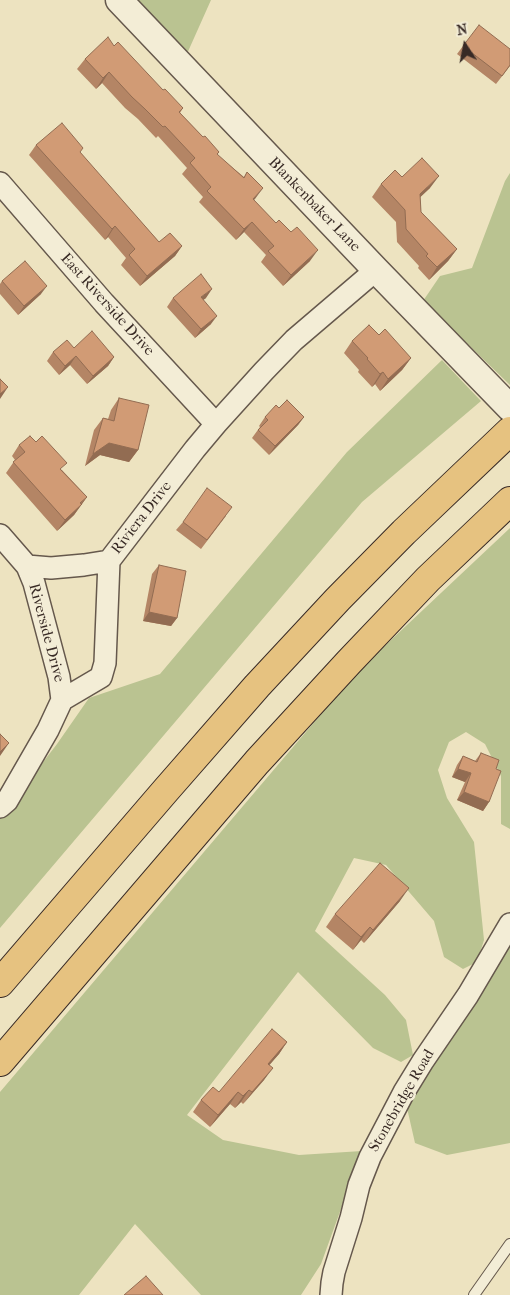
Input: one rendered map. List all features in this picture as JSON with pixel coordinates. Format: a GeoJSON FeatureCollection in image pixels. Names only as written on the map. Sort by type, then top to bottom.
{"type":"FeatureCollection","features":[{"type":"Feature","properties":{"kind":"highway"},"geometry":{"type":"LineString","coordinates":[[0,984],[257,686],[345,592],[510,430]]}},
{"type":"Feature","properties":{"kind":"highway"},"geometry":{"type":"LineString","coordinates":[[0,1062],[257,762],[428,579],[508,503]]}},
{"type":"Feature","properties":{"kind":"street","name":"Blankenbaker Lane"},"geometry":{"type":"LineString","coordinates":[[119,0],[510,408]]}},
{"type":"Feature","properties":{"kind":"street","name":"East Riverside Drive"},"geometry":{"type":"LineString","coordinates":[[0,183],[104,303],[216,424]]}},
{"type":"Feature","properties":{"kind":"street","name":"Riviera Drive"},"geometry":{"type":"LineString","coordinates":[[62,700],[101,677],[105,663],[109,561],[216,424],[264,371],[294,340],[376,270]]}},
{"type":"Feature","properties":{"kind":"street","name":"Riverside Drive"},"geometry":{"type":"LineString","coordinates":[[0,535],[27,566],[34,583],[59,677],[62,700]]}},
{"type":"Feature","properties":{"kind":"street","name":"Riverside Drive"},"geometry":{"type":"LineString","coordinates":[[27,566],[51,568],[109,561]]}},
{"type":"Feature","properties":{"kind":"street"},"geometry":{"type":"LineString","coordinates":[[0,807],[7,801],[48,730],[62,700]]}},
{"type":"Feature","properties":{"kind":"street","name":"Stonebridge Road"},"geometry":{"type":"LineString","coordinates":[[331,1295],[334,1272],[370,1157],[404,1092],[468,995],[510,924]]}},
{"type":"Feature","properties":{"kind":"lane"},"geometry":{"type":"LineString","coordinates":[[474,1295],[510,1244]]}},
{"type":"Feature","properties":{"kind":"green space"},"geometry":{"type":"Polygon","coordinates":[[[133,0],[211,0],[186,56],[133,0]]]}},
{"type":"Feature","properties":{"kind":"green space"},"geometry":{"type":"Polygon","coordinates":[[[510,173],[510,385],[423,301],[440,276],[472,268],[505,181],[510,173]]]}},
{"type":"Feature","properties":{"kind":"green space"},"geometry":{"type":"Polygon","coordinates":[[[442,360],[481,401],[362,502],[0,928],[0,818],[57,744],[89,698],[160,674],[347,452],[442,360]]]}},
{"type":"Feature","properties":{"kind":"green space"},"geometry":{"type":"Polygon","coordinates":[[[510,528],[510,829],[501,824],[501,776],[485,744],[466,732],[449,742],[438,770],[447,798],[474,842],[484,940],[477,962],[463,969],[444,957],[434,921],[386,865],[354,858],[315,931],[385,995],[406,1020],[413,1055],[401,1062],[373,1048],[298,972],[187,1115],[223,1140],[299,1155],[362,1151],[321,1264],[301,1295],[201,1295],[135,1224],[79,1295],[0,1295],[0,1092],[356,673],[510,528]]]}},
{"type":"Feature","properties":{"kind":"green space"},"geometry":{"type":"Polygon","coordinates":[[[510,938],[510,1143],[447,1155],[415,1143],[407,1108],[510,938]]]}},
{"type":"Feature","properties":{"kind":"building"},"geometry":{"type":"Polygon","coordinates":[[[479,25],[510,49],[510,65],[502,76],[463,46],[479,25]]]}},
{"type":"Feature","properties":{"kind":"building"},"geometry":{"type":"Polygon","coordinates":[[[108,37],[114,46],[118,42],[163,90],[165,89],[183,108],[179,112],[203,137],[205,136],[219,152],[217,154],[244,178],[247,172],[263,188],[253,199],[276,223],[279,220],[291,232],[297,227],[318,250],[291,275],[268,251],[274,246],[252,222],[244,229],[207,191],[211,187],[190,163],[195,158],[165,126],[163,127],[109,72],[103,78],[85,59],[108,37]]]}},
{"type":"Feature","properties":{"kind":"building"},"geometry":{"type":"Polygon","coordinates":[[[62,123],[83,148],[80,152],[159,242],[170,233],[182,246],[147,276],[129,255],[135,249],[115,226],[112,229],[36,145],[62,123]]]}},
{"type":"Feature","properties":{"kind":"building"},"geometry":{"type":"Polygon","coordinates":[[[422,158],[439,176],[420,194],[421,212],[457,249],[437,267],[426,256],[428,254],[406,229],[405,210],[381,184],[395,170],[402,177],[422,158]]]}},
{"type":"Feature","properties":{"kind":"building"},"geometry":{"type":"Polygon","coordinates":[[[25,261],[47,286],[24,306],[2,281],[25,261]]]}},
{"type":"Feature","properties":{"kind":"building"},"geometry":{"type":"Polygon","coordinates":[[[201,274],[212,289],[201,297],[217,316],[201,329],[173,298],[201,274]]]}},
{"type":"Feature","properties":{"kind":"building"},"geometry":{"type":"Polygon","coordinates":[[[369,325],[379,335],[385,329],[411,358],[388,379],[383,372],[380,374],[352,341],[369,325]]]}},
{"type":"Feature","properties":{"kind":"building"},"geometry":{"type":"Polygon","coordinates":[[[92,331],[114,357],[93,376],[76,356],[65,366],[53,352],[67,340],[74,348],[92,331]]]}},
{"type":"Feature","properties":{"kind":"building"},"geometry":{"type":"Polygon","coordinates":[[[0,379],[8,387],[0,394],[0,379]]]}},
{"type":"Feature","properties":{"kind":"building"},"geometry":{"type":"Polygon","coordinates":[[[119,398],[149,405],[138,450],[109,443],[93,454],[103,418],[114,421],[119,398]]]}},
{"type":"Feature","properties":{"kind":"building"},"geometry":{"type":"Polygon","coordinates":[[[287,400],[304,417],[275,446],[258,430],[268,420],[265,417],[276,405],[279,408],[287,400]]]}},
{"type":"Feature","properties":{"kind":"building"},"geometry":{"type":"Polygon","coordinates":[[[30,436],[36,442],[42,436],[67,463],[60,469],[87,497],[65,520],[13,462],[25,452],[19,445],[30,436]]]}},
{"type":"Feature","properties":{"kind":"building"},"geometry":{"type":"Polygon","coordinates":[[[207,488],[232,507],[207,540],[183,522],[207,488]]]}},
{"type":"Feature","properties":{"kind":"building"},"geometry":{"type":"Polygon","coordinates":[[[159,565],[186,571],[177,618],[149,612],[159,565]]]}},
{"type":"Feature","properties":{"kind":"building"},"geometry":{"type":"Polygon","coordinates":[[[0,734],[9,743],[0,752],[0,734]]]}},
{"type":"Feature","properties":{"kind":"building"},"geometry":{"type":"Polygon","coordinates":[[[481,753],[499,760],[496,769],[501,771],[489,802],[464,792],[471,773],[458,769],[463,756],[477,762],[481,753]]]}},
{"type":"Feature","properties":{"kind":"building"},"geometry":{"type":"Polygon","coordinates":[[[380,863],[409,888],[373,930],[370,927],[361,937],[335,914],[380,863]]]}},
{"type":"Feature","properties":{"kind":"building"},"geometry":{"type":"Polygon","coordinates":[[[272,1029],[287,1042],[268,1064],[273,1068],[252,1092],[249,1090],[243,1096],[238,1092],[218,1115],[201,1100],[213,1087],[219,1092],[272,1029]]]}},
{"type":"Feature","properties":{"kind":"building"},"geometry":{"type":"Polygon","coordinates":[[[146,1276],[163,1295],[124,1295],[146,1276]]]}}]}
